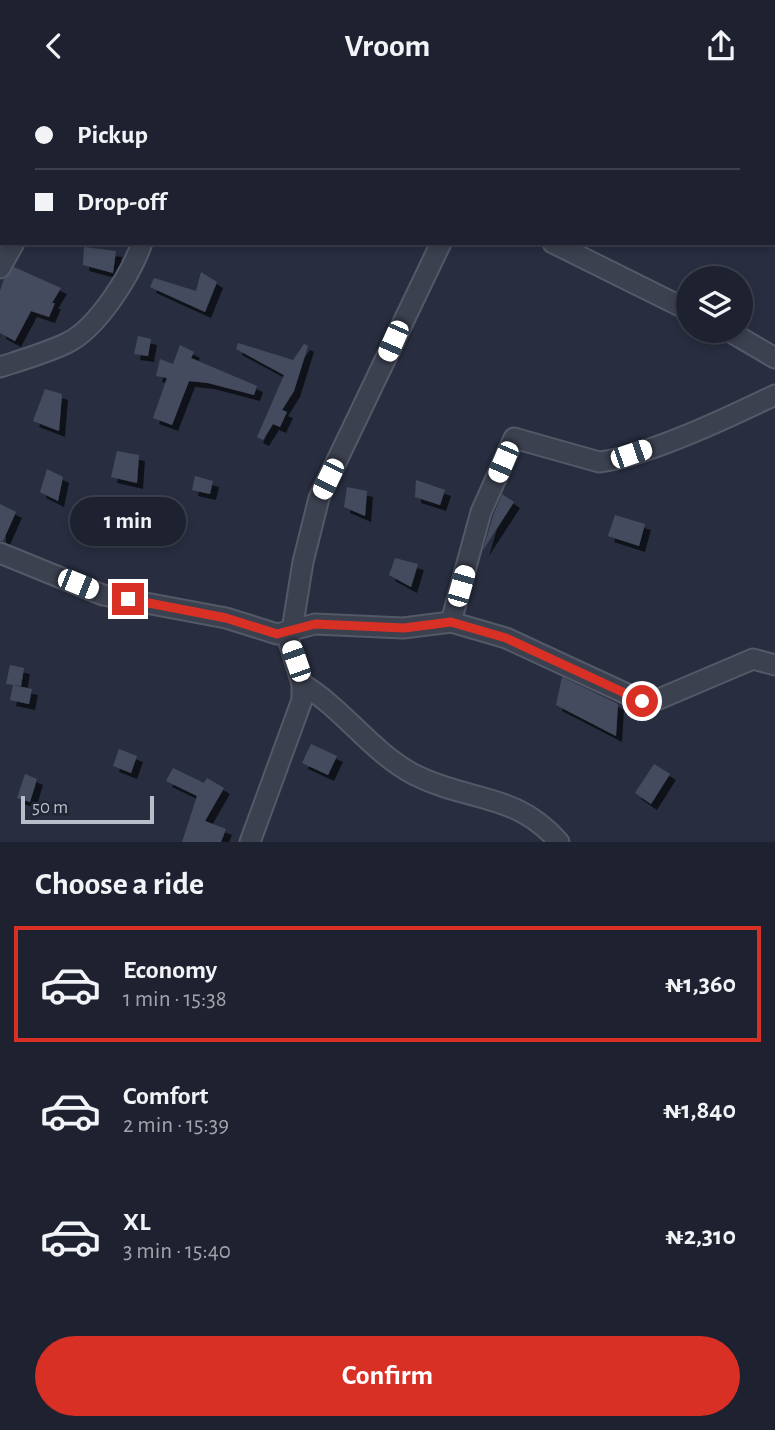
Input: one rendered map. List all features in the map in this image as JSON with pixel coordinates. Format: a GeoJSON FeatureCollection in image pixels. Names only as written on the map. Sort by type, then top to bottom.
{"type":"FeatureCollection","features":[{"type":"Feature","properties":{"kind":"street"},"geometry":{"type":"LineString","coordinates":[[0,268],[13,245]]}},
{"type":"Feature","properties":{"kind":"street"},"geometry":{"type":"LineString","coordinates":[[0,367],[68,343],[82,333],[128,274],[141,245]]}},
{"type":"Feature","properties":{"kind":"street"},"geometry":{"type":"LineString","coordinates":[[250,842],[298,710],[302,684],[289,631],[319,498],[440,245]]}},
{"type":"Feature","properties":{"kind":"street"},"geometry":{"type":"LineString","coordinates":[[557,245],[676,304]]}},
{"type":"Feature","properties":{"kind":"street"},"geometry":{"type":"LineString","coordinates":[[749,343],[775,358]]}},
{"type":"Feature","properties":{"kind":"street"},"geometry":{"type":"LineString","coordinates":[[451,622],[481,512],[514,437],[599,462],[611,461],[670,440],[775,395]]}},
{"type":"Feature","properties":{"kind":"street"},"geometry":{"type":"LineString","coordinates":[[0,554],[103,595],[226,618],[277,634],[315,624],[404,628],[451,622],[506,638],[642,701],[659,699],[753,659],[775,664]]}},
{"type":"Feature","properties":{"kind":"street"},"geometry":{"type":"LineString","coordinates":[[302,684],[326,698],[394,762],[417,776],[518,809],[542,823],[559,842]]}},
{"type":"Feature","properties":{"kind":"building"},"geometry":{"type":"Polygon","coordinates":[[[84,247],[116,251],[113,273],[83,265],[84,247]]]}},
{"type":"Feature","properties":{"kind":"building"},"geometry":{"type":"Polygon","coordinates":[[[14,267],[61,288],[52,303],[55,303],[49,317],[31,311],[15,341],[0,333],[0,291],[4,279],[14,267]]]}},
{"type":"Feature","properties":{"kind":"building"},"geometry":{"type":"Polygon","coordinates":[[[201,272],[217,282],[205,312],[150,287],[154,278],[196,291],[201,272]]]}},
{"type":"Feature","properties":{"kind":"building"},"geometry":{"type":"Polygon","coordinates":[[[138,336],[151,339],[148,356],[134,354],[138,336]]]}},
{"type":"Feature","properties":{"kind":"building"},"geometry":{"type":"Polygon","coordinates":[[[238,343],[293,360],[304,344],[308,346],[294,391],[282,410],[287,412],[280,427],[273,424],[263,440],[257,437],[284,375],[236,349],[238,343]]]}},
{"type":"Feature","properties":{"kind":"building"},"geometry":{"type":"Polygon","coordinates":[[[180,345],[194,352],[191,358],[257,386],[254,395],[189,381],[172,425],[153,418],[167,378],[156,376],[160,359],[173,364],[180,345]]]}},
{"type":"Feature","properties":{"kind":"building"},"geometry":{"type":"Polygon","coordinates":[[[45,389],[62,394],[59,431],[33,421],[45,389]]]}},
{"type":"Feature","properties":{"kind":"building"},"geometry":{"type":"Polygon","coordinates":[[[117,451],[139,455],[137,483],[111,477],[117,451]]]}},
{"type":"Feature","properties":{"kind":"building"},"geometry":{"type":"Polygon","coordinates":[[[47,469],[63,477],[58,501],[40,492],[47,469]]]}},
{"type":"Feature","properties":{"kind":"building"},"geometry":{"type":"Polygon","coordinates":[[[195,476],[213,481],[210,494],[192,490],[195,476]]]}},
{"type":"Feature","properties":{"kind":"building"},"geometry":{"type":"Polygon","coordinates":[[[416,480],[445,490],[440,505],[415,497],[416,480]]]}},
{"type":"Feature","properties":{"kind":"building"},"geometry":{"type":"Polygon","coordinates":[[[347,487],[367,491],[365,516],[344,507],[347,487]]]}},
{"type":"Feature","properties":{"kind":"building"},"geometry":{"type":"Polygon","coordinates":[[[502,494],[514,502],[483,550],[493,516],[502,494]]]}},
{"type":"Feature","properties":{"kind":"building"},"geometry":{"type":"Polygon","coordinates":[[[100,498],[122,510],[113,533],[86,520],[100,498]]]}},
{"type":"Feature","properties":{"kind":"building"},"geometry":{"type":"Polygon","coordinates":[[[0,504],[16,512],[3,541],[0,541],[0,504]]]}},
{"type":"Feature","properties":{"kind":"building"},"geometry":{"type":"Polygon","coordinates":[[[615,515],[645,524],[639,546],[608,536],[615,515]]]}},
{"type":"Feature","properties":{"kind":"building"},"geometry":{"type":"Polygon","coordinates":[[[395,558],[418,564],[411,587],[389,575],[395,558]]]}},
{"type":"Feature","properties":{"kind":"building"},"geometry":{"type":"Polygon","coordinates":[[[10,665],[24,668],[21,686],[6,684],[10,665]]]}},
{"type":"Feature","properties":{"kind":"building"},"geometry":{"type":"Polygon","coordinates":[[[562,677],[618,704],[616,736],[556,705],[562,677]]]}},
{"type":"Feature","properties":{"kind":"building"},"geometry":{"type":"Polygon","coordinates":[[[13,685],[32,689],[29,704],[10,700],[13,685]]]}},
{"type":"Feature","properties":{"kind":"building"},"geometry":{"type":"Polygon","coordinates":[[[311,744],[337,756],[328,775],[302,763],[311,744]]]}},
{"type":"Feature","properties":{"kind":"building"},"geometry":{"type":"Polygon","coordinates":[[[119,749],[137,756],[131,773],[113,766],[119,749]]]}},
{"type":"Feature","properties":{"kind":"building"},"geometry":{"type":"Polygon","coordinates":[[[654,764],[670,774],[651,804],[635,793],[654,764]]]}},
{"type":"Feature","properties":{"kind":"building"},"geometry":{"type":"Polygon","coordinates":[[[173,768],[204,783],[207,778],[224,788],[205,821],[226,829],[221,842],[182,842],[197,796],[166,781],[173,768]]]}},
{"type":"Feature","properties":{"kind":"building"},"geometry":{"type":"Polygon","coordinates":[[[25,774],[37,779],[30,802],[17,798],[25,774]]]}},
{"type":"Feature","properties":{"kind":"route"},"geometry":{"type":"LineString","coordinates":[[128,599],[226,618],[277,634],[315,624],[404,628],[451,622],[506,638],[642,701]]}}]}
